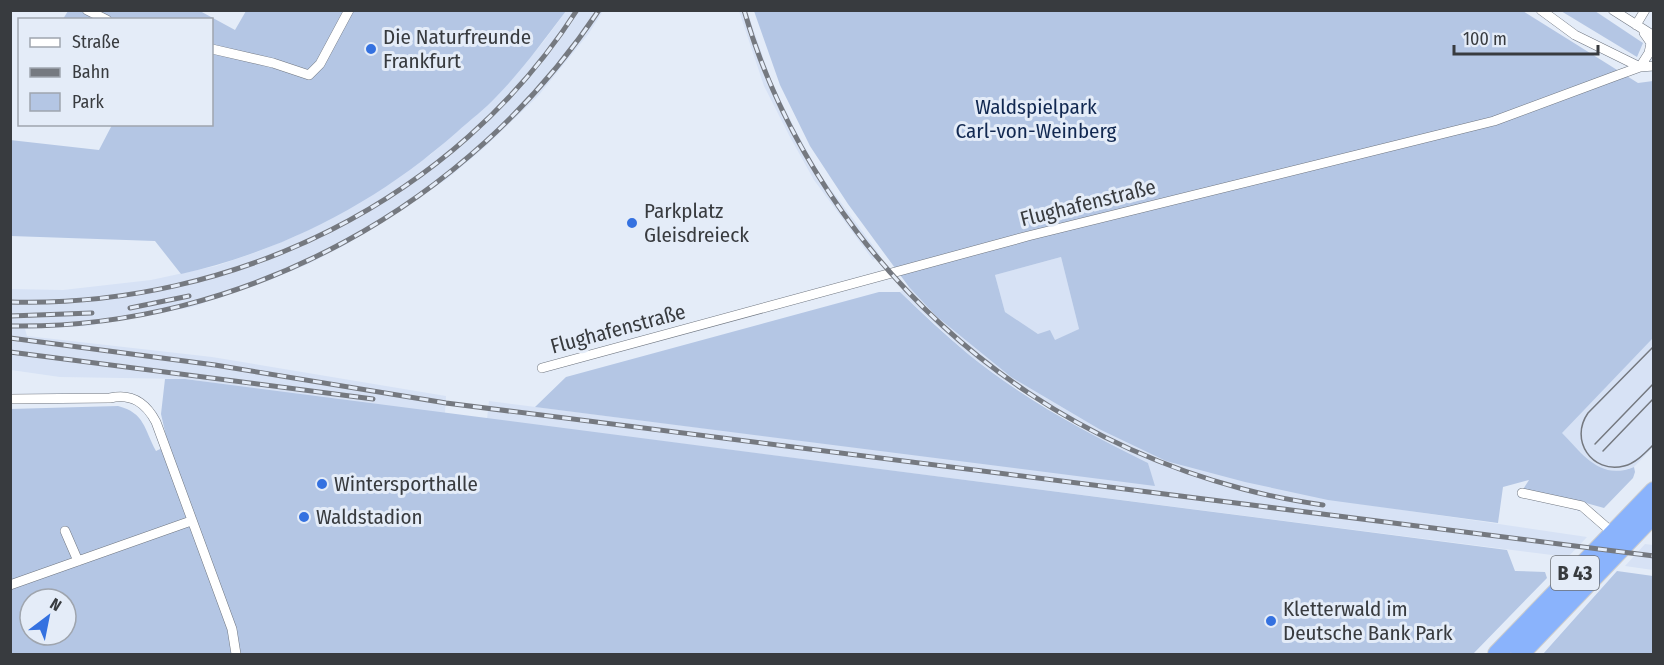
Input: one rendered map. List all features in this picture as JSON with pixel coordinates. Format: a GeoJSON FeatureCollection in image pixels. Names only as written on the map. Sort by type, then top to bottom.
{"type":"FeatureCollection","features":[{"type":"Feature","properties":{"kind":"highway","name":"B 43"},"geometry":{"type":"LineString","coordinates":[[1497,654],[1653,491]]}},
{"type":"Feature","properties":{"kind":"highway","name":"B 43"},"geometry":{"type":"LineString","coordinates":[[1520,654],[1653,514]]}},
{"type":"Feature","properties":{"kind":"street"},"geometry":{"type":"LineString","coordinates":[[87,10],[103,18]]}},
{"type":"Feature","properties":{"kind":"street"},"geometry":{"type":"LineString","coordinates":[[213,49],[273,63],[309,75],[320,64],[349,10]]}},
{"type":"Feature","properties":{"kind":"street"},"geometry":{"type":"LineString","coordinates":[[1541,10],[1575,35],[1640,67],[1649,53],[1651,43],[1639,27]]}},
{"type":"Feature","properties":{"kind":"street"},"geometry":{"type":"LineString","coordinates":[[1613,10],[1653,36]]}},
{"type":"Feature","properties":{"kind":"street"},"geometry":{"type":"LineString","coordinates":[[1639,27],[1645,10]]}},
{"type":"Feature","properties":{"kind":"street","name":"Flughafenstraße"},"geometry":{"type":"LineString","coordinates":[[542,369],[1028,236],[1494,121],[1640,67],[1653,66]]}},
{"type":"Feature","properties":{"kind":"street"},"geometry":{"type":"LineString","coordinates":[[10,399],[118,396],[141,402],[147,406],[156,422],[232,629],[236,654]]}},
{"type":"Feature","properties":{"kind":"street"},"geometry":{"type":"LineString","coordinates":[[1522,493],[1582,506],[1613,533]]}},
{"type":"Feature","properties":{"kind":"street"},"geometry":{"type":"LineString","coordinates":[[10,585],[191,521]]}},
{"type":"Feature","properties":{"kind":"street"},"geometry":{"type":"LineString","coordinates":[[65,531],[78,561]]}},
{"type":"Feature","properties":{"kind":"shaded area"},"geometry":{"type":"Polygon","coordinates":[[[566,11],[603,11],[589,33],[538,96],[486,146],[447,179],[347,244],[267,281],[192,307],[87,326],[25,329],[27,336],[212,357],[446,396],[445,413],[404,410],[185,379],[60,377],[11,370],[11,289],[63,290],[151,280],[216,266],[296,236],[430,155],[495,98],[544,41],[566,11]]]}},
{"type":"Feature","properties":{"kind":"shaded area"},"geometry":{"type":"Polygon","coordinates":[[[739,11],[747,11],[772,83],[821,176],[880,255],[873,260],[814,180],[790,137],[764,86],[739,11]]]}},
{"type":"Feature","properties":{"kind":"shaded area"},"geometry":{"type":"Polygon","coordinates":[[[1061,257],[1079,329],[1054,341],[1038,334],[1005,312],[995,275],[1061,257]]]}},
{"type":"Feature","properties":{"kind":"shaded area"},"geometry":{"type":"Polygon","coordinates":[[[909,287],[936,316],[1011,377],[1099,429],[1328,499],[1587,537],[1568,557],[487,419],[489,401],[1154,485],[1148,463],[1095,436],[1006,382],[968,354],[900,292],[909,287]]]}},
{"type":"Feature","properties":{"kind":"shaded area"},"geometry":{"type":"Polygon","coordinates":[[[1653,338],[1653,447],[1634,467],[1620,471],[1605,470],[1592,463],[1561,433],[1653,338]]]}},
{"type":"Feature","properties":{"kind":"shaded area"},"geometry":{"type":"Polygon","coordinates":[[[1645,544],[1653,545],[1653,570],[1625,566],[1645,544]]]}},
{"type":"Feature","properties":{"kind":"green space"},"geometry":{"type":"Polygon","coordinates":[[[68,11],[200,11],[213,18],[64,18],[68,11]]]}},
{"type":"Feature","properties":{"kind":"green space"},"geometry":{"type":"Polygon","coordinates":[[[246,11],[566,11],[507,86],[426,158],[362,202],[328,221],[257,252],[220,264],[181,274],[155,241],[11,236],[10,140],[99,150],[111,126],[213,126],[213,18],[235,30],[246,11]]]}},
{"type":"Feature","properties":{"kind":"green space","name":"Waldspielpark Carl-von-Weinberg"},"geometry":{"type":"Polygon","coordinates":[[[754,11],[1523,11],[1638,83],[1653,81],[1653,338],[1562,433],[1585,457],[1602,468],[1611,471],[1634,467],[1633,478],[1604,508],[1586,503],[1579,511],[1565,504],[1518,497],[1529,480],[1503,487],[1498,523],[1328,500],[1245,482],[1166,461],[1099,429],[1011,377],[936,316],[909,287],[848,204],[810,146],[780,85],[754,11]],[[1061,257],[995,275],[1005,312],[1038,334],[1050,330],[1055,340],[1079,329],[1061,257]]]}},
{"type":"Feature","properties":{"kind":"green space"},"geometry":{"type":"Polygon","coordinates":[[[1561,11],[1595,11],[1643,43],[1637,57],[1561,11]]]}},
{"type":"Feature","properties":{"kind":"green space"},"geometry":{"type":"Polygon","coordinates":[[[879,292],[900,292],[959,346],[1010,385],[1101,439],[1148,463],[1155,486],[535,407],[566,377],[879,292]]]}},
{"type":"Feature","properties":{"kind":"green space"},"geometry":{"type":"Polygon","coordinates":[[[165,379],[185,379],[1507,550],[1515,571],[1545,572],[1547,578],[1473,654],[11,654],[10,409],[118,406],[134,413],[139,418],[156,451],[168,445],[161,414],[165,379]]]}},
{"type":"Feature","properties":{"kind":"green space"},"geometry":{"type":"Polygon","coordinates":[[[1617,571],[1653,576],[1653,654],[1543,654],[1617,571]]]}},
{"type":"Feature","properties":{"kind":"tram line"},"geometry":{"type":"LineString","coordinates":[[1654,346],[1588,413],[1581,434],[1587,453],[1602,465],[1612,467],[1632,463],[1654,444]]}},
{"type":"Feature","properties":{"kind":"tram line"},"geometry":{"type":"LineString","coordinates":[[1595,444],[1654,383]]}},
{"type":"Feature","properties":{"kind":"tram line"},"geometry":{"type":"LineString","coordinates":[[1603,451],[1654,398]]}},
{"type":"Feature","properties":{"kind":"railway"},"geometry":{"type":"LineString","coordinates":[[10,302],[94,299],[176,286],[256,262],[332,230],[403,187],[468,137],[527,77],[577,10]]}},
{"type":"Feature","properties":{"kind":"railway"},"geometry":{"type":"LineString","coordinates":[[10,326],[97,322],[183,306],[265,279],[344,242],[418,196],[485,142],[546,79],[599,10]]}},
{"type":"Feature","properties":{"kind":"railway"},"geometry":{"type":"LineString","coordinates":[[744,10],[753,40],[777,98],[821,181],[857,232],[895,278],[936,320],[1028,393],[1078,423],[1131,449],[1186,471],[1243,489],[1323,505]]}},
{"type":"Feature","properties":{"kind":"railway"},"geometry":{"type":"LineString","coordinates":[[130,308],[189,296]]}},
{"type":"Feature","properties":{"kind":"railway"},"geometry":{"type":"LineString","coordinates":[[10,316],[92,313]]}},
{"type":"Feature","properties":{"kind":"railway"},"geometry":{"type":"LineString","coordinates":[[10,338],[215,365],[446,403],[1654,556]]}},
{"type":"Feature","properties":{"kind":"railway"},"geometry":{"type":"LineString","coordinates":[[10,352],[373,399]]}},
{"type":"Feature","properties":{"kind":"place","name":"Die Naturfreunde Frankfurt"},"geometry":{"type":"Point","coordinates":[371,49]}},
{"type":"Feature","properties":{"kind":"place","name":"Parkplatz Gleisdreieck"},"geometry":{"type":"Point","coordinates":[632,223]}},
{"type":"Feature","properties":{"kind":"place","name":"Wintersporthalle"},"geometry":{"type":"Point","coordinates":[322,484]}},
{"type":"Feature","properties":{"kind":"place","name":"Waldstadion"},"geometry":{"type":"Point","coordinates":[304,517]}},
{"type":"Feature","properties":{"kind":"place","name":"Kletterwald im Deutsche Bank Park"},"geometry":{"type":"Point","coordinates":[1271,621]}}]}
